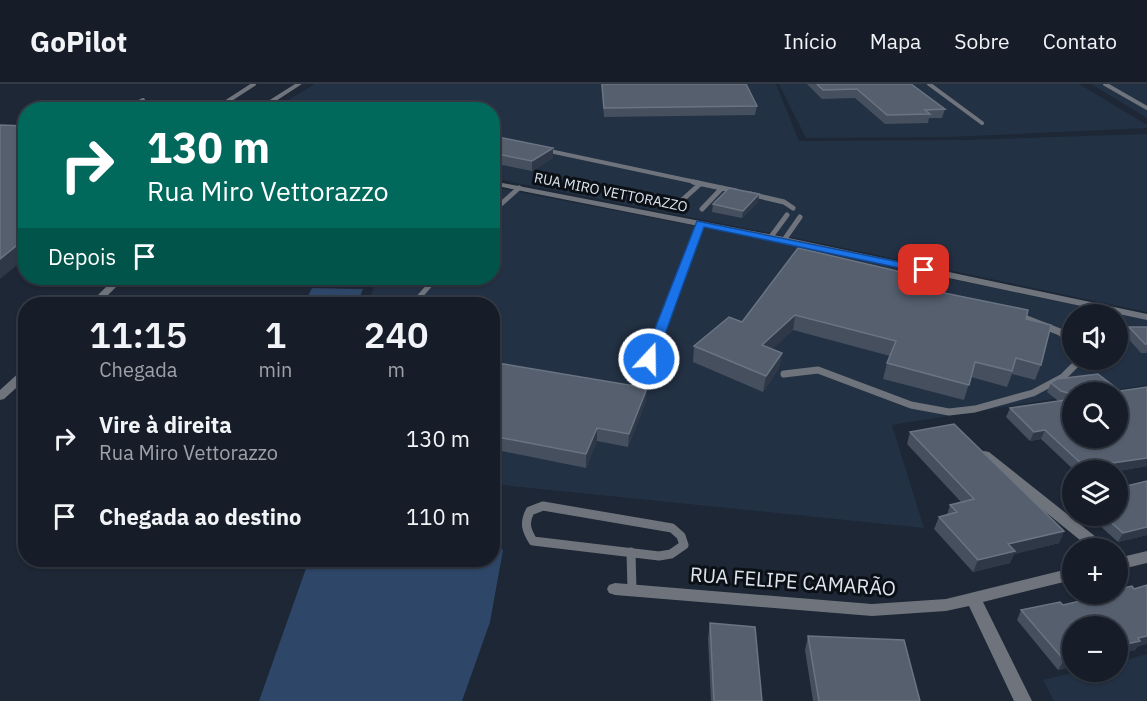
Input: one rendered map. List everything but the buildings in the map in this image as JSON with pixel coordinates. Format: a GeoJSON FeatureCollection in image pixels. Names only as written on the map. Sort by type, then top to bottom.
{"type":"FeatureCollection","features":[{"type":"Feature","properties":{"kind":"street"},"geometry":{"type":"LineString","coordinates":[[270,102],[299,84]]}},
{"type":"Feature","properties":{"kind":"street","name":"RUA MIRO VETTORAZZO"},"geometry":{"type":"LineString","coordinates":[[500,184],[784,240],[1147,317]]}},
{"type":"Feature","properties":{"kind":"street"},"geometry":{"type":"LineString","coordinates":[[101,297],[113,285]]}},
{"type":"Feature","properties":{"kind":"street"},"geometry":{"type":"LineString","coordinates":[[0,396],[18,379]]}},
{"type":"Feature","properties":{"kind":"street"},"geometry":{"type":"LineString","coordinates":[[978,450],[1087,538]]}},
{"type":"Feature","properties":{"kind":"street"},"geometry":{"type":"LineString","coordinates":[[1128,561],[1147,557]]}},
{"type":"Feature","properties":{"kind":"street","name":"RUA FELIPE CAMARÃO"},"geometry":{"type":"LineString","coordinates":[[615,589],[872,610],[925,608],[1062,576]]}},
{"type":"Feature","properties":{"kind":"street"},"geometry":{"type":"LineString","coordinates":[[973,598],[1023,701]]}},
{"type":"Feature","properties":{"kind":"lane"},"geometry":{"type":"LineString","coordinates":[[226,102],[254,84]]}},
{"type":"Feature","properties":{"kind":"lane"},"geometry":{"type":"LineString","coordinates":[[928,84],[982,123]]}},
{"type":"Feature","properties":{"kind":"lane"},"geometry":{"type":"LineString","coordinates":[[1105,84],[1147,108]]}},
{"type":"Feature","properties":{"kind":"lane"},"geometry":{"type":"LineString","coordinates":[[139,102],[143,100]]}},
{"type":"Feature","properties":{"kind":"lane"},"geometry":{"type":"LineString","coordinates":[[544,150],[784,202],[793,208]]}},
{"type":"Feature","properties":{"kind":"lane"},"geometry":{"type":"LineString","coordinates":[[680,202],[700,184]]}},
{"type":"Feature","properties":{"kind":"lane"},"geometry":{"type":"LineString","coordinates":[[500,205],[519,188]]}},
{"type":"Feature","properties":{"kind":"lane"},"geometry":{"type":"LineString","coordinates":[[702,209],[722,188]]}},
{"type":"Feature","properties":{"kind":"lane"},"geometry":{"type":"LineString","coordinates":[[770,238],[788,215]]}},
{"type":"Feature","properties":{"kind":"lane"},"geometry":{"type":"LineString","coordinates":[[784,240],[800,217]]}},
{"type":"Feature","properties":{"kind":"lane"},"geometry":{"type":"LineString","coordinates":[[649,359],[700,224]]}},
{"type":"Feature","properties":{"kind":"lane"},"geometry":{"type":"LineString","coordinates":[[819,248],[837,261]]}},
{"type":"Feature","properties":{"kind":"lane"},"geometry":{"type":"LineString","coordinates":[[896,280],[950,295]]}},
{"type":"Feature","properties":{"kind":"lane"},"geometry":{"type":"LineString","coordinates":[[419,297],[430,285]]}},
{"type":"Feature","properties":{"kind":"lane"},"geometry":{"type":"LineString","coordinates":[[1016,315],[1062,334]]}},
{"type":"Feature","properties":{"kind":"lane"},"geometry":{"type":"LineString","coordinates":[[784,374],[818,370],[911,405],[949,412],[975,410],[1033,393],[1063,377],[1070,370]]}},
{"type":"Feature","properties":{"kind":"lane"},"geometry":{"type":"LineString","coordinates":[[543,506],[672,528],[681,536],[684,545],[674,554],[665,557],[631,552],[533,541],[524,528],[525,520],[530,511],[543,506]]}},
{"type":"Feature","properties":{"kind":"lane"},"geometry":{"type":"LineString","coordinates":[[631,552],[632,590]]}},
{"type":"Feature","properties":{"kind":"shaded area"},"geometry":{"type":"Polygon","coordinates":[[[315,84],[776,84],[799,141],[961,140],[1147,134],[1147,312],[1128,308],[1128,304],[1109,304],[815,242],[500,180],[500,102],[285,102],[315,84]]]}},
{"type":"Feature","properties":{"kind":"shaded area"},"geometry":{"type":"Polygon","coordinates":[[[779,84],[1079,84],[1147,125],[1147,128],[951,137],[806,138],[779,84]]]}},
{"type":"Feature","properties":{"kind":"shaded area"},"geometry":{"type":"Polygon","coordinates":[[[1091,84],[1147,84],[1147,118],[1091,84]]]}},
{"type":"Feature","properties":{"kind":"shaded area"},"geometry":{"type":"Polygon","coordinates":[[[500,189],[711,229],[1070,304],[1062,304],[1062,370],[1128,370],[1128,316],[1147,320],[1147,385],[1128,388],[1128,382],[1062,382],[1062,398],[892,425],[924,528],[500,485],[500,297],[370,297],[375,285],[500,285],[500,189]]]}},
{"type":"Feature","properties":{"kind":"shaded area"},"geometry":{"type":"Polygon","coordinates":[[[312,288],[363,289],[360,297],[308,297],[312,288]]]}},
{"type":"Feature","properties":{"kind":"shaded area"},"geometry":{"type":"Polygon","coordinates":[[[500,548],[503,550],[500,567],[500,548]]]}},
{"type":"Feature","properties":{"kind":"shaded area"},"geometry":{"type":"Polygon","coordinates":[[[307,567],[500,567],[490,622],[462,701],[259,701],[307,567]]]}},
{"type":"Feature","properties":{"kind":"shaded area"},"geometry":{"type":"Polygon","coordinates":[[[1147,654],[1147,701],[1054,701],[1043,680],[1062,675],[1062,682],[1128,682],[1128,659],[1147,654]]]}},
{"type":"Feature","properties":{"kind":"route"},"geometry":{"type":"LineString","coordinates":[[649,359],[700,224],[924,270]]}}]}
